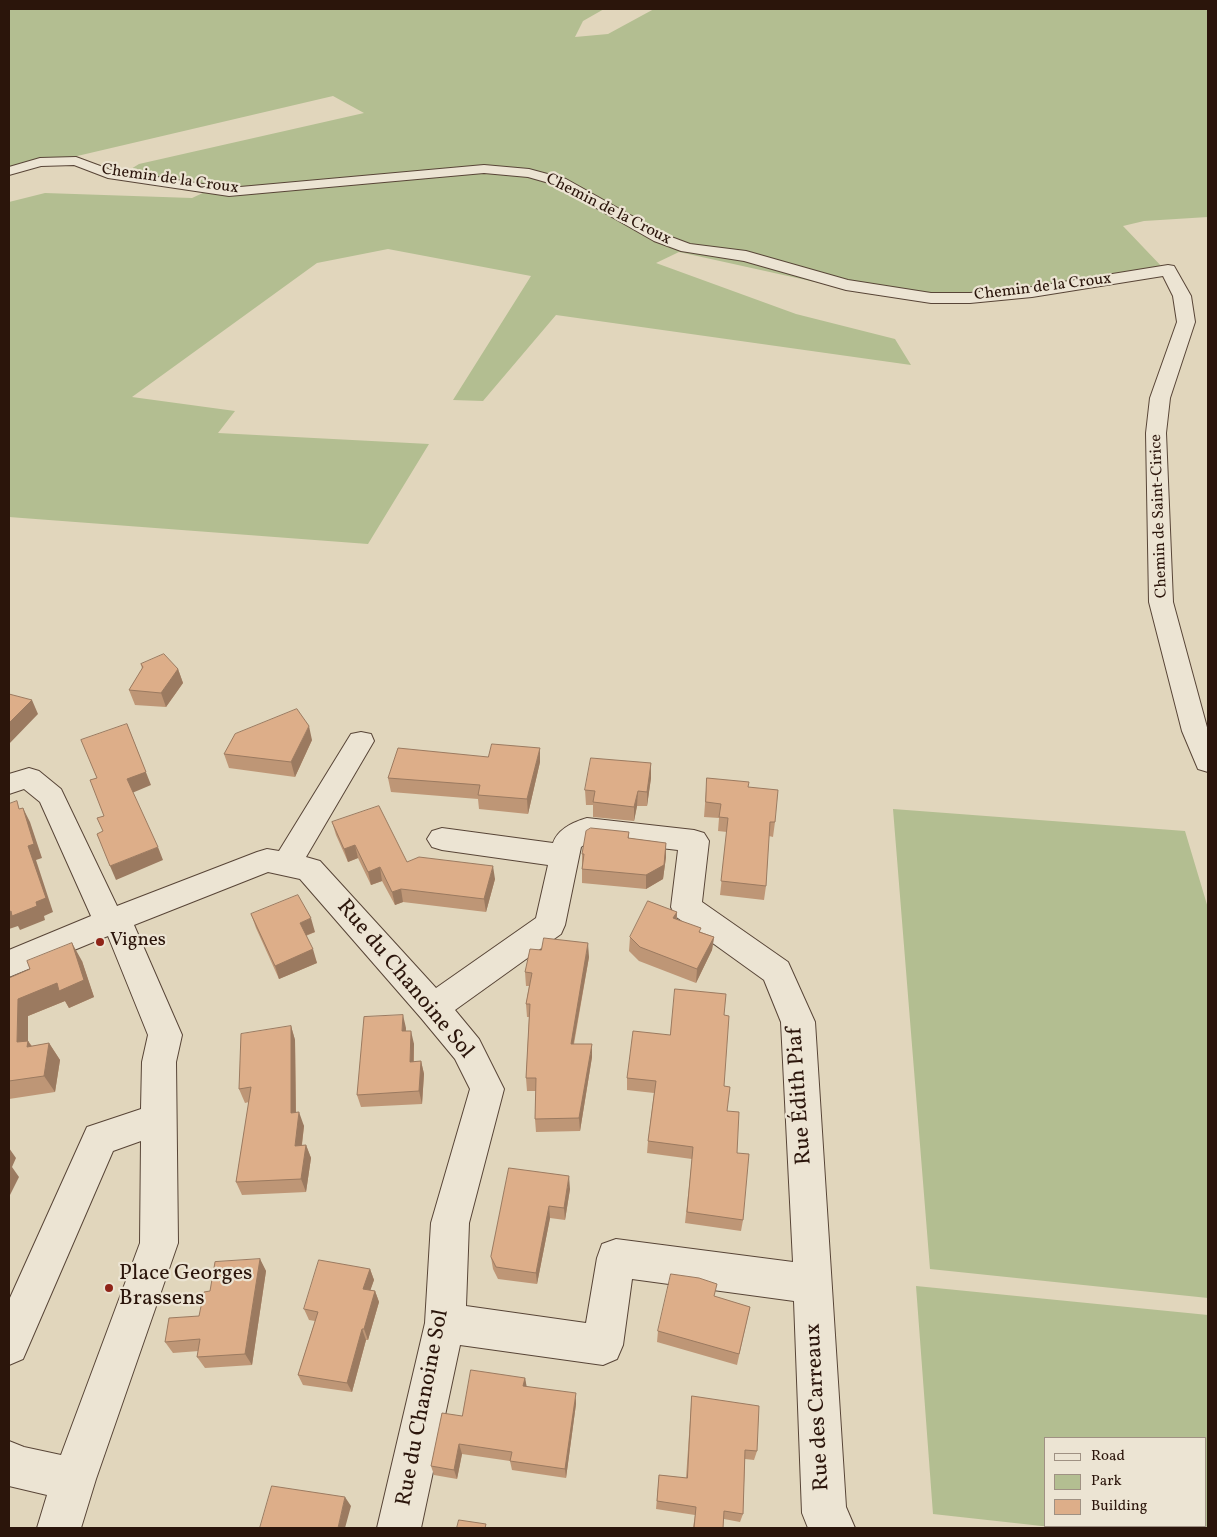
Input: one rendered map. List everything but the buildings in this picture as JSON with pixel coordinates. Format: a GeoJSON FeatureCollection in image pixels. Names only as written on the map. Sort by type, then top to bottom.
{"type":"FeatureCollection","features":[{"type":"Feature","properties":{"kind":"street","name":"Chemin de la Croux"},"geometry":{"type":"LineString","coordinates":[[9,172],[40,162],[76,161],[108,174],[228,192],[484,169],[529,173],[561,182],[660,238],[687,248],[746,256],[846,285],[931,298],[970,298],[1032,292],[1168,270]]}},
{"type":"Feature","properties":{"kind":"street","name":"Chemin de Saint-Cirice"},"geometry":{"type":"LineString","coordinates":[[1168,270],[1182,296],[1186,322],[1160,398],[1156,433],[1161,602],[1195,731],[1208,762]]}},
{"type":"Feature","properties":{"kind":"street"},"geometry":{"type":"LineString","coordinates":[[286,864],[361,741]]}},
{"type":"Feature","properties":{"kind":"street"},"geometry":{"type":"LineString","coordinates":[[9,784],[28,778],[51,796],[165,1036],[159,1062],[159,1243],[74,1479],[59,1528]]}},
{"type":"Feature","properties":{"kind":"street","name":"Rue Édith Piaf"},"geometry":{"type":"LineString","coordinates":[[433,1008],[550,926],[568,841],[588,829],[694,841],[686,907],[778,971],[798,1022],[813,1284]]}},
{"type":"Feature","properties":{"kind":"street"},"geometry":{"type":"LineString","coordinates":[[442,839],[565,856]]}},
{"type":"Feature","properties":{"kind":"street","name":"Rue du Chanoine Sol"},"geometry":{"type":"LineString","coordinates":[[9,964],[267,860],[309,869],[467,1049],[487,1089],[450,1223],[445,1322],[399,1528]]}},
{"type":"Feature","properties":{"kind":"street"},"geometry":{"type":"LineString","coordinates":[[9,1345],[100,1139],[159,1119]]}},
{"type":"Feature","properties":{"kind":"street"},"geometry":{"type":"LineString","coordinates":[[445,1322],[603,1346],[616,1258],[813,1284]]}},
{"type":"Feature","properties":{"kind":"street","name":"Rue des Carreaux"},"geometry":{"type":"LineString","coordinates":[[813,1284],[824,1513],[834,1528]]}},
{"type":"Feature","properties":{"kind":"street"},"geometry":{"type":"LineString","coordinates":[[9,1462],[12,1466],[74,1479]]}},
{"type":"Feature","properties":{"kind":"green space"},"geometry":{"type":"Polygon","coordinates":[[[9,9],[604,9],[583,21],[575,37],[608,34],[654,9],[1208,9],[1208,217],[1144,221],[1123,226],[1164,269],[989,294],[874,295],[679,252],[656,263],[796,314],[895,339],[911,365],[556,315],[483,401],[453,400],[531,276],[388,249],[317,263],[132,397],[235,411],[218,433],[429,444],[368,544],[9,517],[9,202],[45,193],[192,198],[218,186],[126,172],[139,164],[364,113],[333,96],[9,172],[9,9]]]}},
{"type":"Feature","properties":{"kind":"green space"},"geometry":{"type":"Polygon","coordinates":[[[893,809],[1185,831],[1208,908],[1208,1298],[930,1269],[893,809]]]}},
{"type":"Feature","properties":{"kind":"green space"},"geometry":{"type":"Polygon","coordinates":[[[916,1286],[1208,1315],[1208,1528],[1051,1527],[1207,1527],[1207,1437],[1044,1437],[1044,1526],[933,1514],[916,1286]]]}},
{"type":"Feature","properties":{"kind":"place","name":"Vignes"},"geometry":{"type":"Point","coordinates":[100,942]}},
{"type":"Feature","properties":{"kind":"place","name":"Place Georges Brassens"},"geometry":{"type":"Point","coordinates":[109,1288]}}]}
